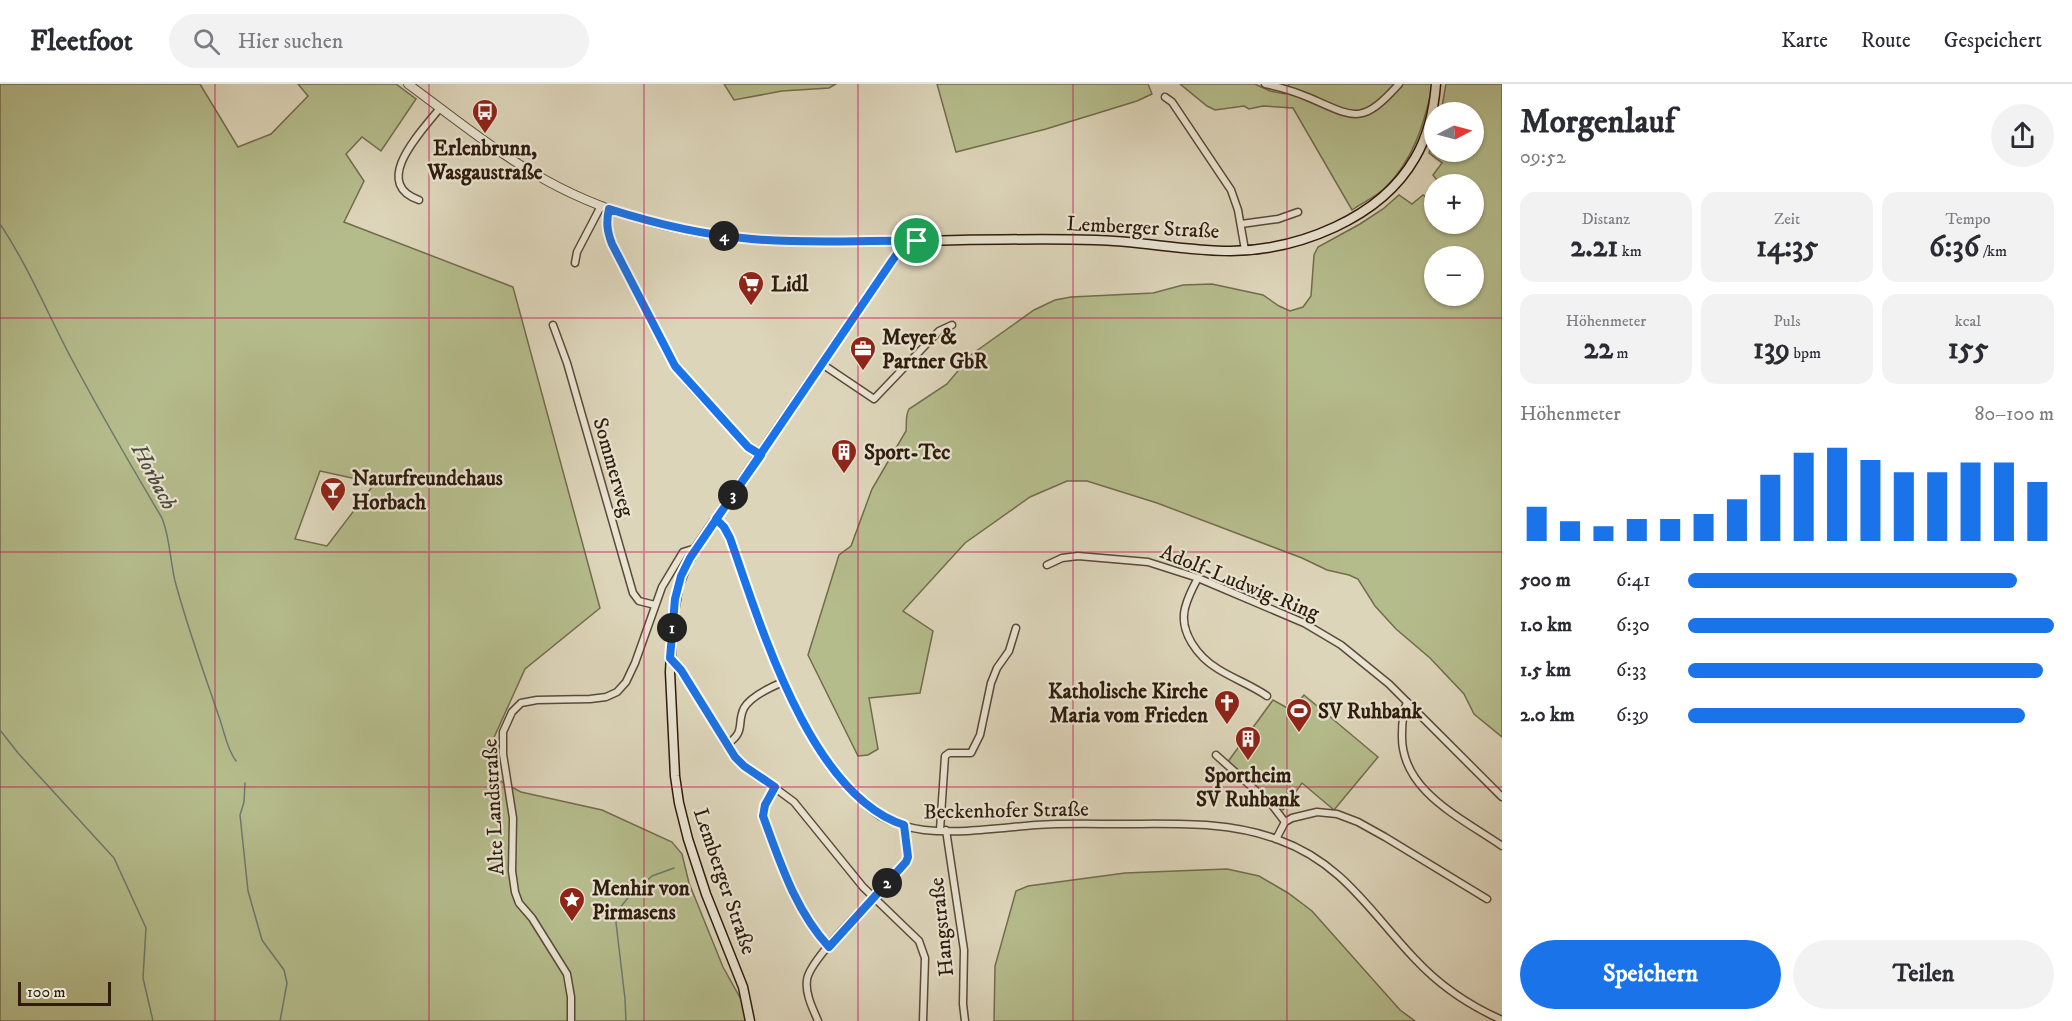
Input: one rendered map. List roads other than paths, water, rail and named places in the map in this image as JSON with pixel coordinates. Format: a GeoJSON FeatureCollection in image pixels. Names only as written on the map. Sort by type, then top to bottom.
{"type":"FeatureCollection","features":[{"type":"Feature","properties":{"kind":"main road","name":"Lemberger Straße"},"geometry":{"type":"LineString","coordinates":[[750,1021],[743,987],[703,884],[681,814],[673,746],[670,658],[675,599],[681,576],[696,548],[900,250],[917,241],[1095,240],[1220,251],[1280,246],[1316,236],[1358,214],[1385,194],[1411,165],[1421,147],[1431,115],[1436,84]]}},
{"type":"Feature","properties":{"kind":"street"},"geometry":{"type":"LineString","coordinates":[[408,84],[497,150],[530,171],[605,207],[661,225],[726,237],[779,240],[917,241]]}},
{"type":"Feature","properties":{"kind":"street"},"geometry":{"type":"LineString","coordinates":[[1265,84],[1308,97],[1343,113],[1353,115],[1369,111],[1399,84]]}},
{"type":"Feature","properties":{"kind":"street"},"geometry":{"type":"LineString","coordinates":[[1165,97],[1172,102],[1225,179],[1234,198],[1245,250]]}},
{"type":"Feature","properties":{"kind":"street"},"geometry":{"type":"LineString","coordinates":[[419,200],[411,198],[402,190],[398,179],[399,168],[440,108]]}},
{"type":"Feature","properties":{"kind":"street"},"geometry":{"type":"LineString","coordinates":[[574,263],[577,252],[605,207]]}},
{"type":"Feature","properties":{"kind":"street"},"geometry":{"type":"LineString","coordinates":[[605,207],[612,244],[668,355],[705,401],[748,447],[761,455]]}},
{"type":"Feature","properties":{"kind":"street"},"geometry":{"type":"LineString","coordinates":[[1241,224],[1278,219],[1299,212]]}},
{"type":"Feature","properties":{"kind":"street"},"geometry":{"type":"LineString","coordinates":[[887,240],[900,250]]}},
{"type":"Feature","properties":{"kind":"street","name":"Sommerweg"},"geometry":{"type":"LineString","coordinates":[[553,325],[567,363],[633,593],[639,601],[656,605]]}},
{"type":"Feature","properties":{"kind":"street"},"geometry":{"type":"LineString","coordinates":[[822,364],[874,399],[939,331],[952,325]]}},
{"type":"Feature","properties":{"kind":"street","name":"Beckenhofer Straße"},"geometry":{"type":"LineString","coordinates":[[716,519],[730,538],[783,682],[814,740],[847,786],[878,814],[904,825],[925,830],[1048,824],[1192,824],[1232,829],[1276,839]]}},
{"type":"Feature","properties":{"kind":"street","name":"Alte Landstraße"},"geometry":{"type":"LineString","coordinates":[[571,1021],[571,997],[567,974],[532,918],[519,903],[515,892],[512,870],[513,818],[503,732],[512,712],[521,703],[537,700],[590,699],[606,697],[617,692],[626,682],[663,587],[680,555],[687,549],[696,548]]}},
{"type":"Feature","properties":{"kind":"street","name":"Adolf-Ludwig-Ring"},"geometry":{"type":"LineString","coordinates":[[1047,565],[1054,560],[1070,557],[1148,562],[1198,578],[1276,610],[1324,634],[1363,662],[1407,702],[1502,797]]}},
{"type":"Feature","properties":{"kind":"street"},"geometry":{"type":"LineString","coordinates":[[1198,578],[1185,609],[1184,623],[1188,637],[1210,664],[1266,696]]}},
{"type":"Feature","properties":{"kind":"street","name":"Hangstraße"},"geometry":{"type":"LineString","coordinates":[[965,1021],[964,950],[943,830],[945,756],[949,753],[972,753],[975,748],[991,683],[997,668],[1009,651],[1016,628]]}},
{"type":"Feature","properties":{"kind":"street"},"geometry":{"type":"LineString","coordinates":[[670,658],[681,670],[726,745],[744,766],[794,802],[873,897],[922,946],[926,958],[923,1021]]}},
{"type":"Feature","properties":{"kind":"street"},"geometry":{"type":"LineString","coordinates":[[726,745],[738,734],[746,705],[783,682]]}},
{"type":"Feature","properties":{"kind":"street"},"geometry":{"type":"LineString","coordinates":[[1407,702],[1403,718],[1402,740],[1404,757],[1412,774],[1424,790],[1441,805],[1502,846]]}},
{"type":"Feature","properties":{"kind":"street"},"geometry":{"type":"LineString","coordinates":[[1216,755],[1272,805],[1285,822]]}},
{"type":"Feature","properties":{"kind":"street"},"geometry":{"type":"LineString","coordinates":[[775,787],[765,805],[763,816],[794,896],[829,947]]}},
{"type":"Feature","properties":{"kind":"street"},"geometry":{"type":"LineString","coordinates":[[1487,899],[1394,842],[1338,814],[1317,812],[1299,816],[1285,822],[1276,839],[1308,853],[1338,874],[1433,977],[1465,1002],[1502,1020]]}},
{"type":"Feature","properties":{"kind":"street"},"geometry":{"type":"LineString","coordinates":[[818,1021],[809,996],[807,980],[812,967],[907,860],[904,825]]}},
{"type":"Feature","properties":{"kind":"waterway","name":"Horbach"},"geometry":{"type":"LineString","coordinates":[[0,224],[28,272],[91,395],[162,518],[167,533],[175,581],[195,648],[227,744],[236,761]]}},
{"type":"Feature","properties":{"kind":"waterway"},"geometry":{"type":"LineString","coordinates":[[0,730],[18,753],[114,858],[146,928],[143,978],[153,1021]]}},
{"type":"Feature","properties":{"kind":"waterway","name":"Horbach"},"geometry":{"type":"LineString","coordinates":[[245,783],[244,802],[240,815],[248,891],[262,940],[284,970],[287,983],[280,1021]]}},
{"type":"Feature","properties":{"kind":"waterway"},"geometry":{"type":"LineString","coordinates":[[626,1021],[615,914],[627,899],[652,876],[674,868]]}},
{"type":"Feature","properties":{"kind":"place","name":"Erlenbrunn, Wasgaustraße"},"geometry":{"type":"Point","coordinates":[485,135]}},
{"type":"Feature","properties":{"kind":"place","name":"Lidl"},"geometry":{"type":"Point","coordinates":[751,307]}},
{"type":"Feature","properties":{"kind":"place","name":"Meyer & Partner GbR"},"geometry":{"type":"Point","coordinates":[863,372]}},
{"type":"Feature","properties":{"kind":"place","name":"Sport-Tec"},"geometry":{"type":"Point","coordinates":[844,475]}},
{"type":"Feature","properties":{"kind":"place","name":"Naturfreundehaus Horbach"},"geometry":{"type":"Point","coordinates":[333,513]}},
{"type":"Feature","properties":{"kind":"place","name":"Katholische Kirche Maria vom Frieden"},"geometry":{"type":"Point","coordinates":[1227,726]}},
{"type":"Feature","properties":{"kind":"place","name":"SV Ruhbank"},"geometry":{"type":"Point","coordinates":[1299,734]}},
{"type":"Feature","properties":{"kind":"place","name":"Sportheim SV Ruhbank"},"geometry":{"type":"Point","coordinates":[1248,762]}},
{"type":"Feature","properties":{"kind":"place","name":"Menhir von Pirmasens"},"geometry":{"type":"Point","coordinates":[572,923]}}]}
